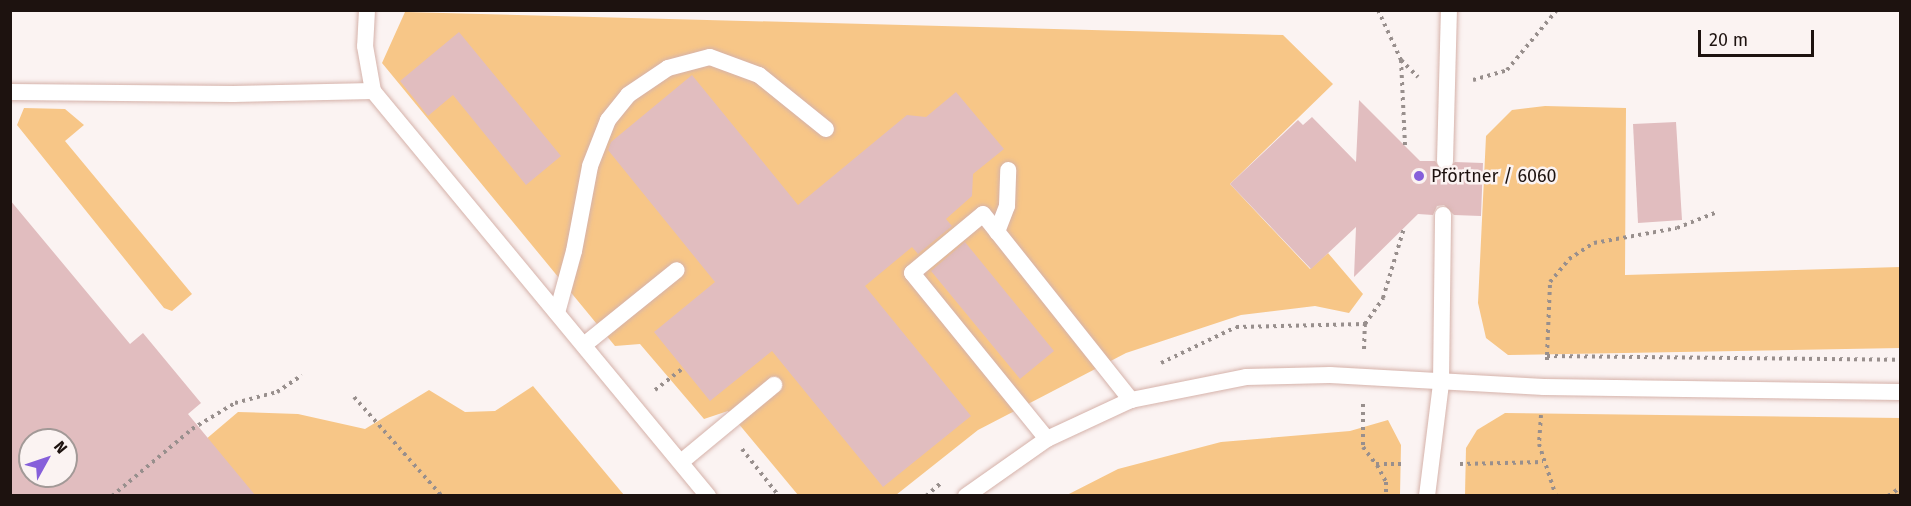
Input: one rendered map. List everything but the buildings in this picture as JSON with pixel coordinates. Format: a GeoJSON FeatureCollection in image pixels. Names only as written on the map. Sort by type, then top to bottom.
{"type":"FeatureCollection","features":[{"type":"Feature","properties":{"kind":"lane"},"geometry":{"type":"LineString","coordinates":[[367,10],[365,46],[373,91],[708,495]]}},
{"type":"Feature","properties":{"kind":"lane"},"geometry":{"type":"LineString","coordinates":[[1445,161],[1449,10]]}},
{"type":"Feature","properties":{"kind":"lane"},"geometry":{"type":"LineString","coordinates":[[557,313],[574,251],[590,166],[608,120],[636,89],[668,68],[710,57],[759,75],[826,129]]}},
{"type":"Feature","properties":{"kind":"lane"},"geometry":{"type":"LineString","coordinates":[[10,92],[233,94],[373,91]]}},
{"type":"Feature","properties":{"kind":"lane"},"geometry":{"type":"LineString","coordinates":[[997,232],[1007,206],[1008,170]]}},
{"type":"Feature","properties":{"kind":"lane"},"geometry":{"type":"LineString","coordinates":[[1047,439],[912,273],[983,214],[1131,399]]}},
{"type":"Feature","properties":{"kind":"lane"},"geometry":{"type":"LineString","coordinates":[[1427,495],[1441,383],[1443,215]]}},
{"type":"Feature","properties":{"kind":"lane"},"geometry":{"type":"LineString","coordinates":[[584,345],[677,270]]}},
{"type":"Feature","properties":{"kind":"lane"},"geometry":{"type":"LineString","coordinates":[[966,495],[1047,439],[1131,399],[1246,377],[1330,375],[1441,383],[1900,392]]}},
{"type":"Feature","properties":{"kind":"lane"},"geometry":{"type":"LineString","coordinates":[[681,462],[774,386]]}},
{"type":"Feature","properties":{"kind":"path"},"geometry":{"type":"LineString","coordinates":[[1401,60],[1405,146]]}},
{"type":"Feature","properties":{"kind":"path"},"geometry":{"type":"LineString","coordinates":[[1547,356],[1550,282],[1569,259],[1594,243],[1677,228],[1717,212]]}},
{"type":"Feature","properties":{"kind":"path"},"geometry":{"type":"LineString","coordinates":[[634,406],[683,368]]}},
{"type":"Feature","properties":{"kind":"path"},"geometry":{"type":"LineString","coordinates":[[112,495],[192,429],[235,403],[277,393],[302,375]]}},
{"type":"Feature","properties":{"kind":"path"},"geometry":{"type":"LineString","coordinates":[[354,397],[442,495]]}},
{"type":"Feature","properties":{"kind":"path"},"geometry":{"type":"LineString","coordinates":[[723,427],[779,495]]}},
{"type":"Feature","properties":{"kind":"path"},"geometry":{"type":"LineString","coordinates":[[1376,464],[1386,482],[1386,495]]}},
{"type":"Feature","properties":{"kind":"path"},"geometry":{"type":"LineString","coordinates":[[1888,495],[1900,488]]}},
{"type":"Feature","properties":{"kind":"shaded area"},"geometry":{"type":"Polygon","coordinates":[[[405,12],[1283,35],[1333,84],[1230,184],[1310,269],[1328,253],[1363,294],[1349,313],[1315,306],[1241,315],[1126,353],[978,430],[896,495],[798,495],[728,411],[704,419],[640,344],[615,346],[382,63],[405,12]]]}},
{"type":"Feature","properties":{"kind":"shaded area"},"geometry":{"type":"Polygon","coordinates":[[[1545,106],[1626,108],[1625,275],[1900,267],[1900,348],[1508,355],[1486,338],[1478,303],[1486,136],[1512,110],[1545,106]]]}},
{"type":"Feature","properties":{"kind":"shaded area"},"geometry":{"type":"Polygon","coordinates":[[[24,108],[65,109],[84,125],[65,141],[192,294],[172,311],[164,308],[17,125],[24,108]]]}},
{"type":"Feature","properties":{"kind":"shaded area"},"geometry":{"type":"Polygon","coordinates":[[[533,386],[624,495],[139,496],[238,412],[298,414],[365,429],[429,390],[465,412],[495,411],[533,386]]]}},
{"type":"Feature","properties":{"kind":"shaded area"},"geometry":{"type":"Polygon","coordinates":[[[1505,413],[1900,418],[1900,495],[1465,495],[1466,448],[1477,430],[1505,413]]]}},
{"type":"Feature","properties":{"kind":"shaded area"},"geometry":{"type":"Polygon","coordinates":[[[1388,420],[1401,445],[1400,495],[1067,495],[1118,469],[1221,442],[1350,431],[1388,420]]]}},
{"type":"Feature","properties":{"kind":"place","name":"Pförtner / 6060"},"geometry":{"type":"Point","coordinates":[1419,176]}}]}
